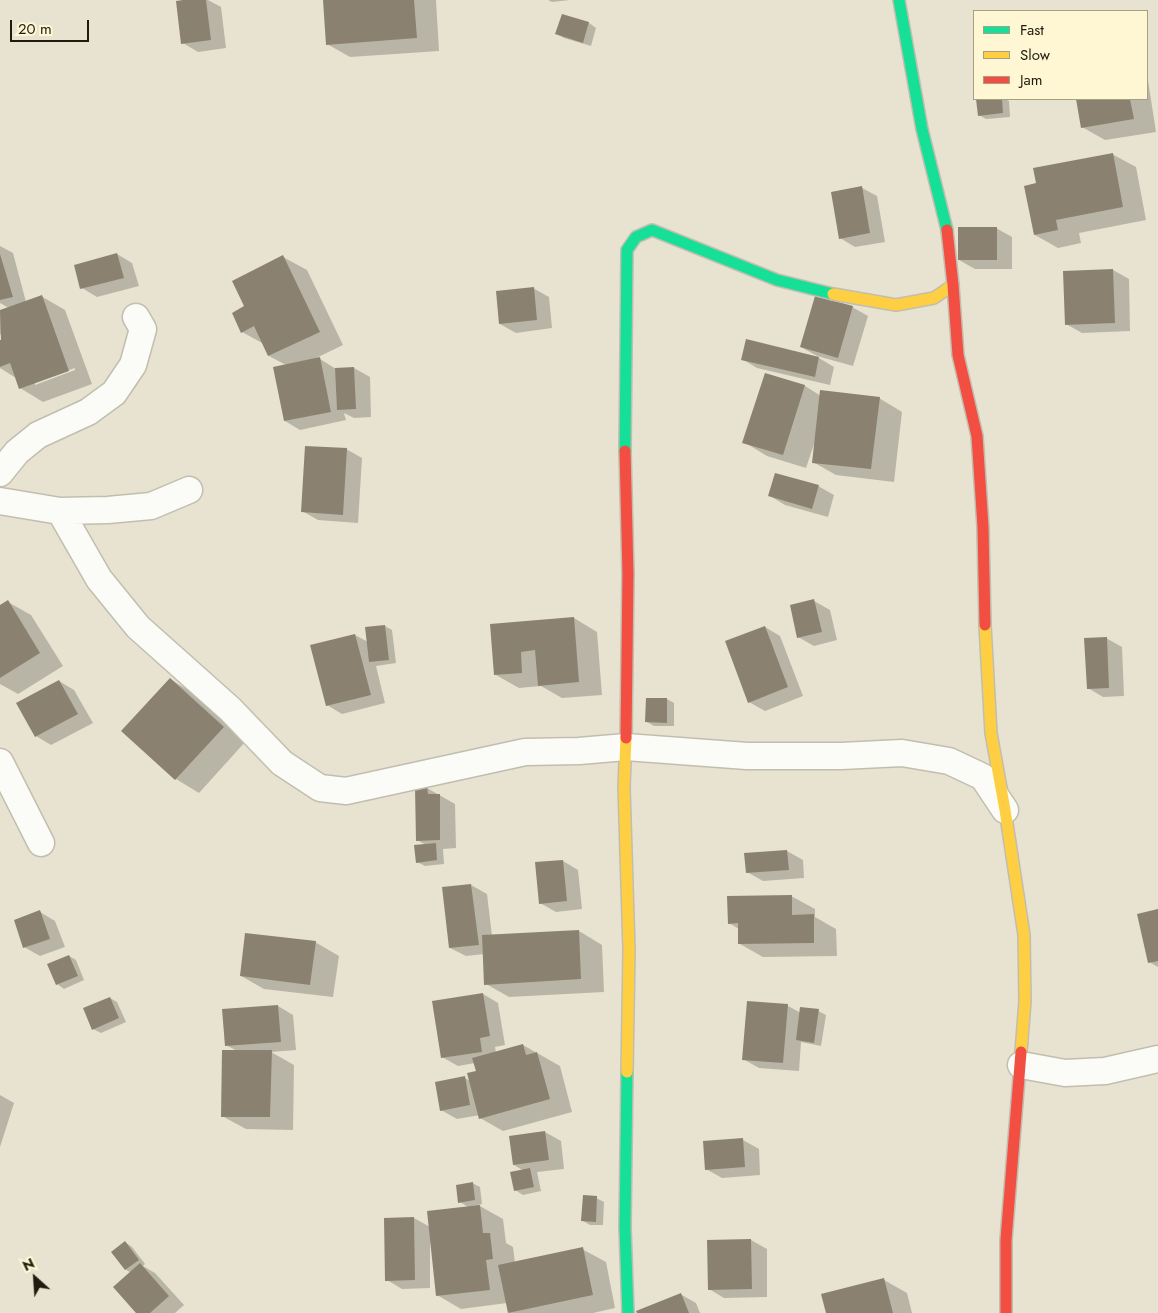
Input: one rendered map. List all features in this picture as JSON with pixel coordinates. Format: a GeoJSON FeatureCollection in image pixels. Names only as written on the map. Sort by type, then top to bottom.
{"type":"FeatureCollection","features":[{"type":"Feature","properties":{"kind":"street"},"geometry":{"type":"LineString","coordinates":[[899,0],[922,129],[946,222],[958,355],[977,436],[983,527],[984,637],[991,733],[1006,810],[1024,935],[1025,1001],[1006,1240],[1006,1313]]}},
{"type":"Feature","properties":{"kind":"street"},"geometry":{"type":"LineString","coordinates":[[628,1313],[626,1227],[629,950],[624,786],[628,574],[625,431],[627,250],[636,236],[652,230],[776,280],[821,292],[896,305],[934,298],[953,285]]}},
{"type":"Feature","properties":{"kind":"street"},"geometry":{"type":"LineString","coordinates":[[0,473],[17,452],[38,435],[88,412],[114,393],[132,365],[143,329],[136,317]]}},
{"type":"Feature","properties":{"kind":"street"},"geometry":{"type":"LineString","coordinates":[[0,501],[60,511],[150,506],[189,490]]}},
{"type":"Feature","properties":{"kind":"street"},"geometry":{"type":"LineString","coordinates":[[60,511],[99,579],[138,626],[230,708],[282,763],[320,788],[346,791],[525,752],[579,751],[626,747],[747,756],[902,754],[949,760],[983,777],[1006,810]]}},
{"type":"Feature","properties":{"kind":"street"},"geometry":{"type":"LineString","coordinates":[[0,762],[41,843]]}},
{"type":"Feature","properties":{"kind":"street"},"geometry":{"type":"LineString","coordinates":[[1021,1065],[1065,1073],[1105,1071],[1158,1059]]}},
{"type":"Feature","properties":{"kind":"building"},"geometry":{"type":"Polygon","coordinates":[[[206,0],[211,40],[181,44],[176,1],[206,0]]]}},
{"type":"Feature","properties":{"kind":"building"},"geometry":{"type":"Polygon","coordinates":[[[323,0],[414,0],[417,38],[326,45],[323,0]]]}},
{"type":"Feature","properties":{"kind":"building"},"geometry":{"type":"Polygon","coordinates":[[[562,14],[589,22],[583,43],[555,34],[562,14]]]}},
{"type":"Feature","properties":{"kind":"building"},"geometry":{"type":"Polygon","coordinates":[[[976,100],[1002,100],[1003,113],[978,116],[976,100]]]}},
{"type":"Feature","properties":{"kind":"building"},"geometry":{"type":"Polygon","coordinates":[[[1076,100],[1130,100],[1134,119],[1081,128],[1076,100]]]}},
{"type":"Feature","properties":{"kind":"building"},"geometry":{"type":"Polygon","coordinates":[[[1113,153],[1123,207],[1056,220],[1058,230],[1034,235],[1024,186],[1036,183],[1033,168],[1113,153]]]}},
{"type":"Feature","properties":{"kind":"building"},"geometry":{"type":"Polygon","coordinates":[[[862,186],[870,233],[839,239],[831,192],[862,186]]]}},
{"type":"Feature","properties":{"kind":"building"},"geometry":{"type":"Polygon","coordinates":[[[958,227],[997,227],[997,260],[958,260],[958,227]]]}},
{"type":"Feature","properties":{"kind":"building"},"geometry":{"type":"Polygon","coordinates":[[[117,253],[124,278],[80,289],[74,265],[117,253]]]}},
{"type":"Feature","properties":{"kind":"building"},"geometry":{"type":"Polygon","coordinates":[[[0,254],[13,297],[0,300],[0,254]]]}},
{"type":"Feature","properties":{"kind":"building"},"geometry":{"type":"Polygon","coordinates":[[[283,255],[320,332],[268,356],[254,326],[241,333],[232,313],[244,306],[232,281],[283,255]]]}},
{"type":"Feature","properties":{"kind":"building"},"geometry":{"type":"Polygon","coordinates":[[[1113,269],[1115,323],[1065,325],[1063,271],[1113,269]]]}},
{"type":"Feature","properties":{"kind":"building"},"geometry":{"type":"Polygon","coordinates":[[[534,287],[537,320],[499,324],[496,291],[534,287]]]}},
{"type":"Feature","properties":{"kind":"building"},"geometry":{"type":"Polygon","coordinates":[[[42,295],[69,371],[19,389],[10,363],[0,367],[0,310],[42,295]]]}},
{"type":"Feature","properties":{"kind":"building"},"geometry":{"type":"Polygon","coordinates":[[[815,296],[853,306],[838,358],[800,347],[815,296]]]}},
{"type":"Feature","properties":{"kind":"building"},"geometry":{"type":"Polygon","coordinates":[[[746,339],[819,357],[815,377],[741,360],[746,339]]]}},
{"type":"Feature","properties":{"kind":"building"},"geometry":{"type":"Polygon","coordinates":[[[320,357],[331,412],[284,421],[273,367],[320,357]]]}},
{"type":"Feature","properties":{"kind":"building"},"geometry":{"type":"Polygon","coordinates":[[[354,367],[356,409],[337,410],[335,368],[354,367]]]}},
{"type":"Feature","properties":{"kind":"building"},"geometry":{"type":"Polygon","coordinates":[[[765,373],[805,385],[783,455],[742,443],[765,373]]]}},
{"type":"Feature","properties":{"kind":"building"},"geometry":{"type":"Polygon","coordinates":[[[820,390],[880,397],[871,469],[812,463],[820,390]]]}},
{"type":"Feature","properties":{"kind":"building"},"geometry":{"type":"Polygon","coordinates":[[[305,446],[347,448],[343,515],[301,512],[305,446]]]}},
{"type":"Feature","properties":{"kind":"building"},"geometry":{"type":"Polygon","coordinates":[[[775,473],[819,485],[812,509],[768,496],[775,473]]]}},
{"type":"Feature","properties":{"kind":"building"},"geometry":{"type":"Polygon","coordinates":[[[814,599],[822,632],[797,638],[790,605],[814,599]]]}},
{"type":"Feature","properties":{"kind":"building"},"geometry":{"type":"Polygon","coordinates":[[[8,600],[40,653],[0,678],[0,605],[8,600]]]}},
{"type":"Feature","properties":{"kind":"building"},"geometry":{"type":"Polygon","coordinates":[[[574,617],[579,682],[538,686],[535,650],[521,652],[522,673],[494,675],[490,624],[574,617]]]}},
{"type":"Feature","properties":{"kind":"building"},"geometry":{"type":"Polygon","coordinates":[[[385,625],[389,660],[369,662],[365,627],[385,625]]]}},
{"type":"Feature","properties":{"kind":"building"},"geometry":{"type":"Polygon","coordinates":[[[765,626],[788,687],[748,703],[725,641],[765,626]]]}},
{"type":"Feature","properties":{"kind":"building"},"geometry":{"type":"Polygon","coordinates":[[[355,634],[371,695],[326,706],[310,645],[355,634]]]}},
{"type":"Feature","properties":{"kind":"building"},"geometry":{"type":"Polygon","coordinates":[[[1107,637],[1109,688],[1087,689],[1084,638],[1107,637]]]}},
{"type":"Feature","properties":{"kind":"building"},"geometry":{"type":"Polygon","coordinates":[[[170,678],[224,727],[175,780],[121,731],[170,678]]]}},
{"type":"Feature","properties":{"kind":"building"},"geometry":{"type":"Polygon","coordinates":[[[59,680],[78,714],[35,737],[16,703],[59,680]]]}},
{"type":"Feature","properties":{"kind":"building"},"geometry":{"type":"Polygon","coordinates":[[[646,698],[667,698],[667,723],[645,722],[646,698]]]}},
{"type":"Feature","properties":{"kind":"building"},"geometry":{"type":"Polygon","coordinates":[[[427,786],[428,794],[440,794],[440,840],[416,841],[415,787],[427,786]]]}},
{"type":"Feature","properties":{"kind":"building"},"geometry":{"type":"Polygon","coordinates":[[[436,843],[437,860],[416,863],[414,845],[436,843]]]}},
{"type":"Feature","properties":{"kind":"building"},"geometry":{"type":"Polygon","coordinates":[[[787,850],[789,870],[746,873],[744,853],[787,850]]]}},
{"type":"Feature","properties":{"kind":"building"},"geometry":{"type":"Polygon","coordinates":[[[563,860],[567,901],[539,904],[535,862],[563,860]]]}},
{"type":"Feature","properties":{"kind":"building"},"geometry":{"type":"Polygon","coordinates":[[[471,884],[479,945],[449,948],[442,887],[471,884]]]}},
{"type":"Feature","properties":{"kind":"building"},"geometry":{"type":"Polygon","coordinates":[[[792,895],[792,915],[814,914],[814,943],[738,944],[738,923],[728,924],[727,896],[792,895]]]}},
{"type":"Feature","properties":{"kind":"building"},"geometry":{"type":"Polygon","coordinates":[[[1158,909],[1158,961],[1148,963],[1137,914],[1158,909]]]}},
{"type":"Feature","properties":{"kind":"building"},"geometry":{"type":"Polygon","coordinates":[[[40,910],[50,939],[23,948],[14,920],[40,910]]]}},
{"type":"Feature","properties":{"kind":"building"},"geometry":{"type":"Polygon","coordinates":[[[579,930],[581,979],[484,985],[482,935],[579,930]]]}},
{"type":"Feature","properties":{"kind":"building"},"geometry":{"type":"Polygon","coordinates":[[[245,933],[316,941],[310,985],[240,976],[245,933]]]}},
{"type":"Feature","properties":{"kind":"building"},"geometry":{"type":"Polygon","coordinates":[[[69,955],[78,976],[56,985],[47,964],[69,955]]]}},
{"type":"Feature","properties":{"kind":"building"},"geometry":{"type":"Polygon","coordinates":[[[483,993],[490,1036],[480,1038],[482,1052],[441,1058],[432,1001],[483,993]]]}},
{"type":"Feature","properties":{"kind":"building"},"geometry":{"type":"Polygon","coordinates":[[[110,997],[119,1018],[92,1030],[83,1008],[110,997]]]}},
{"type":"Feature","properties":{"kind":"building"},"geometry":{"type":"Polygon","coordinates":[[[747,1001],[788,1004],[783,1063],[742,1060],[747,1001]]]}},
{"type":"Feature","properties":{"kind":"building"},"geometry":{"type":"Polygon","coordinates":[[[278,1005],[281,1042],[225,1046],[222,1009],[278,1005]]]}},
{"type":"Feature","properties":{"kind":"building"},"geometry":{"type":"Polygon","coordinates":[[[800,1007],[819,1009],[814,1043],[796,1040],[800,1007]]]}},
{"type":"Feature","properties":{"kind":"building"},"geometry":{"type":"Polygon","coordinates":[[[523,1044],[526,1055],[537,1052],[550,1099],[479,1119],[467,1073],[476,1071],[472,1058],[523,1044]]]}},
{"type":"Feature","properties":{"kind":"building"},"geometry":{"type":"Polygon","coordinates":[[[222,1050],[272,1050],[270,1117],[221,1117],[222,1050]]]}},
{"type":"Feature","properties":{"kind":"building"},"geometry":{"type":"Polygon","coordinates":[[[465,1076],[470,1105],[440,1111],[435,1082],[465,1076]]]}},
{"type":"Feature","properties":{"kind":"building"},"geometry":{"type":"Polygon","coordinates":[[[545,1131],[549,1160],[513,1165],[509,1136],[545,1131]]]}},
{"type":"Feature","properties":{"kind":"building"},"geometry":{"type":"Polygon","coordinates":[[[743,1138],[745,1167],[705,1170],[703,1141],[743,1138]]]}},
{"type":"Feature","properties":{"kind":"building"},"geometry":{"type":"Polygon","coordinates":[[[530,1168],[534,1187],[514,1191],[510,1172],[530,1168]]]}},
{"type":"Feature","properties":{"kind":"building"},"geometry":{"type":"Polygon","coordinates":[[[473,1182],[475,1200],[458,1203],[456,1185],[473,1182]]]}},
{"type":"Feature","properties":{"kind":"building"},"geometry":{"type":"Polygon","coordinates":[[[583,1195],[597,1196],[596,1222],[581,1221],[583,1195]]]}},
{"type":"Feature","properties":{"kind":"building"},"geometry":{"type":"Polygon","coordinates":[[[480,1205],[483,1233],[490,1233],[493,1259],[486,1260],[490,1290],[436,1296],[427,1211],[480,1205]]]}},
{"type":"Feature","properties":{"kind":"building"},"geometry":{"type":"Polygon","coordinates":[[[414,1217],[415,1280],[385,1281],[384,1218],[414,1217]]]}},
{"type":"Feature","properties":{"kind":"building"},"geometry":{"type":"Polygon","coordinates":[[[751,1239],[752,1289],[708,1290],[707,1240],[751,1239]]]}},
{"type":"Feature","properties":{"kind":"building"},"geometry":{"type":"Polygon","coordinates":[[[125,1241],[139,1260],[125,1270],[111,1252],[125,1241]]]}},
{"type":"Feature","properties":{"kind":"building"},"geometry":{"type":"Polygon","coordinates":[[[583,1247],[593,1295],[508,1313],[498,1265],[583,1247]]]}},
{"type":"Feature","properties":{"kind":"building"},"geometry":{"type":"Polygon","coordinates":[[[140,1263],[169,1296],[150,1313],[136,1313],[113,1287],[140,1263]]]}},
{"type":"Feature","properties":{"kind":"building"},"geometry":{"type":"Polygon","coordinates":[[[884,1278],[893,1313],[826,1313],[821,1294],[884,1278]]]}},
{"type":"Feature","properties":{"kind":"building"},"geometry":{"type":"Polygon","coordinates":[[[681,1293],[689,1313],[637,1313],[636,1311],[681,1293]]]}},
{"type":"Feature","properties":{"kind":"traffic: fast"},"geometry":{"type":"LineString","coordinates":[[899,0],[922,129],[947,230]]}},
{"type":"Feature","properties":{"kind":"traffic: fast"},"geometry":{"type":"LineString","coordinates":[[625,451],[627,250],[636,237],[652,230],[777,280],[833,294]]}},
{"type":"Feature","properties":{"kind":"traffic: fast"},"geometry":{"type":"LineString","coordinates":[[627,1072],[625,1227],[628,1313]]}},
{"type":"Feature","properties":{"kind":"traffic: slow"},"geometry":{"type":"LineString","coordinates":[[833,294],[896,305],[934,298],[953,285]]}},
{"type":"Feature","properties":{"kind":"traffic: slow"},"geometry":{"type":"LineString","coordinates":[[985,625],[991,733],[1024,935],[1025,1001],[1021,1052]]}},
{"type":"Feature","properties":{"kind":"traffic: slow"},"geometry":{"type":"LineString","coordinates":[[626,738],[624,787],[629,950],[627,1072]]}},
{"type":"Feature","properties":{"kind":"traffic: jam"},"geometry":{"type":"LineString","coordinates":[[947,230],[958,355],[977,436],[983,527],[985,625]]}},
{"type":"Feature","properties":{"kind":"traffic: jam"},"geometry":{"type":"LineString","coordinates":[[625,451],[628,574],[626,738]]}},
{"type":"Feature","properties":{"kind":"traffic: jam"},"geometry":{"type":"LineString","coordinates":[[1006,1313],[1006,1240],[1021,1052]]}}]}
